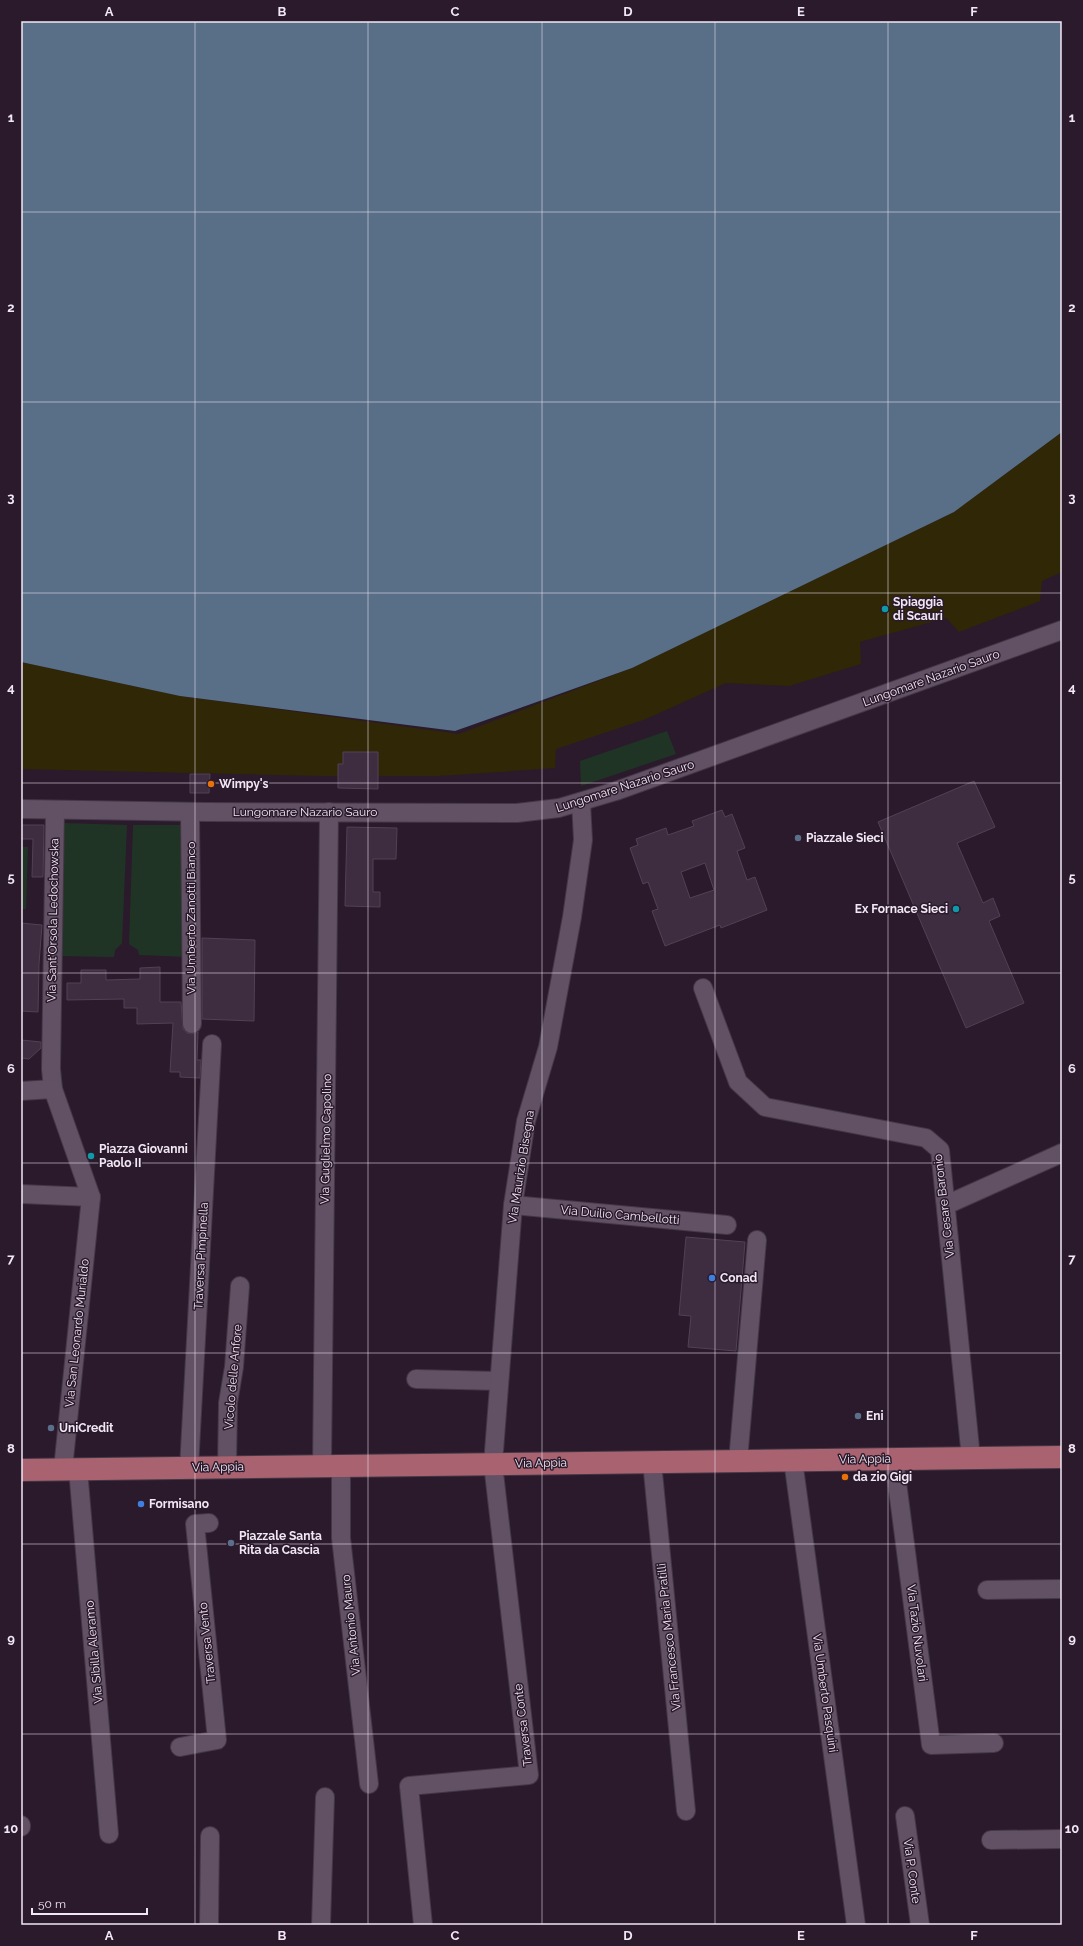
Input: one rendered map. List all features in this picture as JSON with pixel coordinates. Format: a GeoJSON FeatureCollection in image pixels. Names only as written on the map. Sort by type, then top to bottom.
{"type":"FeatureCollection","features":[{"type":"Feature","properties":{"kind":"main road","name":"Via Appia"},"geometry":{"type":"LineString","coordinates":[[21,1470],[1062,1457]]}},
{"type":"Feature","properties":{"kind":"street","name":"Lungomare Nazario Sauro"},"geometry":{"type":"LineString","coordinates":[[21,809],[190,812],[517,813],[559,808],[693,764],[1062,630]]}},
{"type":"Feature","properties":{"kind":"street","name":"Via Maurizio Bisegna"},"geometry":{"type":"LineString","coordinates":[[493,1464],[513,1205],[526,1121],[548,1047],[572,918],[583,840],[581,802]]}},
{"type":"Feature","properties":{"kind":"street","name":"Via Sant'Orsola Ledochowska"},"geometry":{"type":"LineString","coordinates":[[53,1089],[51,1069],[51,1030],[55,810]]}},
{"type":"Feature","properties":{"kind":"street","name":"Via Umberto Zanotti Bianco"},"geometry":{"type":"LineString","coordinates":[[190,812],[192,1024]]}},
{"type":"Feature","properties":{"kind":"street","name":"Via Guglielmo Capolino"},"geometry":{"type":"LineString","coordinates":[[329,812],[331,1466]]}},
{"type":"Feature","properties":{"kind":"street","name":"Via Cesare Baronio"},"geometry":{"type":"LineString","coordinates":[[703,988],[738,1082],[764,1107],[926,1138],[940,1150],[971,1458]]}},
{"type":"Feature","properties":{"kind":"street","name":"Traversa Pimpinella"},"geometry":{"type":"LineString","coordinates":[[189,1468],[212,1044]]}},
{"type":"Feature","properties":{"kind":"street"},"geometry":{"type":"LineString","coordinates":[[21,1091],[53,1089],[91,1196],[21,1194]]}},
{"type":"Feature","properties":{"kind":"street"},"geometry":{"type":"LineString","coordinates":[[946,1205],[1062,1153]]}},
{"type":"Feature","properties":{"kind":"street","name":"Via San Leonardo Murialdo"},"geometry":{"type":"LineString","coordinates":[[71,1469],[91,1196]]}},
{"type":"Feature","properties":{"kind":"street","name":"Via Duilio Cambellotti"},"geometry":{"type":"LineString","coordinates":[[513,1205],[727,1225]]}},
{"type":"Feature","properties":{"kind":"street"},"geometry":{"type":"LineString","coordinates":[[738,1461],[757,1240]]}},
{"type":"Feature","properties":{"kind":"street","name":"Vicolo delle Anfore"},"geometry":{"type":"LineString","coordinates":[[227,1467],[228,1403],[234,1366],[240,1286]]}},
{"type":"Feature","properties":{"kind":"street"},"geometry":{"type":"LineString","coordinates":[[416,1379],[499,1381]]}},
{"type":"Feature","properties":{"kind":"street","name":"Via Tazio Nuvolari"},"geometry":{"type":"LineString","coordinates":[[894,1459],[931,1744],[994,1743]]}},
{"type":"Feature","properties":{"kind":"street","name":"Via Umberto Pasquini"},"geometry":{"type":"LineString","coordinates":[[793,1460],[856,1925]]}},
{"type":"Feature","properties":{"kind":"street","name":"Via Francesco Maria Pratilli"},"geometry":{"type":"LineString","coordinates":[[652,1462],[686,1811]]}},
{"type":"Feature","properties":{"kind":"street","name":"Traversa Conte"},"geometry":{"type":"LineString","coordinates":[[423,1925],[409,1786],[529,1775],[493,1464]]}},
{"type":"Feature","properties":{"kind":"street","name":"Via Antonio Mauro"},"geometry":{"type":"LineString","coordinates":[[331,1466],[341,1538],[369,1784]]}},
{"type":"Feature","properties":{"kind":"street","name":"Via Sibilla Aleramo"},"geometry":{"type":"LineString","coordinates":[[71,1469],[109,1834]]}},
{"type":"Feature","properties":{"kind":"street","name":"Traversa Vento"},"geometry":{"type":"LineString","coordinates":[[180,1747],[216,1740],[195,1524],[209,1522]]}},
{"type":"Feature","properties":{"kind":"street"},"geometry":{"type":"LineString","coordinates":[[986,1590],[1062,1589]]}},
{"type":"Feature","properties":{"kind":"street"},"geometry":{"type":"LineString","coordinates":[[321,1925],[325,1797]]}},
{"type":"Feature","properties":{"kind":"street","name":"Via P. Conte"},"geometry":{"type":"LineString","coordinates":[[905,1816],[920,1925]]}},
{"type":"Feature","properties":{"kind":"street"},"geometry":{"type":"LineString","coordinates":[[209,1925],[210,1836]]}},
{"type":"Feature","properties":{"kind":"street"},"geometry":{"type":"LineString","coordinates":[[991,1840],[1062,1840]]}},
{"type":"Feature","properties":{"kind":"green space"},"geometry":{"type":"Polygon","coordinates":[[[667,731],[676,754],[581,786],[580,761],[667,731]]]}},
{"type":"Feature","properties":{"kind":"green space"},"geometry":{"type":"Polygon","coordinates":[[[64,823],[127,825],[122,943],[115,950],[114,957],[59,956],[64,823]]]}},
{"type":"Feature","properties":{"kind":"green space"},"geometry":{"type":"Polygon","coordinates":[[[133,825],[187,825],[188,957],[139,955],[138,950],[129,944],[133,825]]]}},
{"type":"Feature","properties":{"kind":"green space"},"geometry":{"type":"Polygon","coordinates":[[[21,847],[28,847],[26,909],[21,909],[21,847]]]}},
{"type":"Feature","properties":{"kind":"sand","name":"Spiaggia di Scauri"},"geometry":{"type":"Polygon","coordinates":[[[1062,432],[1062,572],[1042,581],[1040,601],[959,632],[946,618],[860,642],[861,664],[789,686],[726,683],[646,719],[556,749],[555,768],[440,776],[318,776],[21,769],[21,662],[180,696],[459,734],[632,668],[954,512],[1062,432]]]}},
{"type":"Feature","properties":{"kind":"water"},"geometry":{"type":"Polygon","coordinates":[[[21,21],[1062,21],[1062,432],[954,512],[632,668],[455,731],[180,696],[21,662],[21,21]]]}},
{"type":"Feature","properties":{"kind":"building"},"geometry":{"type":"Polygon","coordinates":[[[343,752],[378,752],[378,789],[338,788],[338,764],[343,764],[343,752]]]}},
{"type":"Feature","properties":{"kind":"building","name":"Wimpy's"},"geometry":{"type":"Polygon","coordinates":[[[190,774],[210,774],[209,793],[190,793],[190,774]]]}},
{"type":"Feature","properties":{"kind":"building","name":"Ex Fornace Sieci"},"geometry":{"type":"Polygon","coordinates":[[[974,781],[995,827],[957,843],[983,903],[993,898],[1000,916],[989,921],[1024,1003],[966,1028],[878,822],[974,781]]]}},
{"type":"Feature","properties":{"kind":"building"},"geometry":{"type":"Polygon","coordinates":[[[722,810],[725,817],[732,814],[745,848],[737,851],[747,880],[755,877],[767,910],[721,928],[720,925],[665,946],[652,911],[658,909],[648,882],[643,884],[630,848],[638,845],[636,839],[666,828],[668,835],[694,826],[692,821],[722,810]],[[705,863],[681,872],[690,898],[714,890],[705,863]]]}},
{"type":"Feature","properties":{"kind":"building"},"geometry":{"type":"Polygon","coordinates":[[[21,825],[44,825],[43,877],[32,877],[33,839],[21,839],[21,825]]]}},
{"type":"Feature","properties":{"kind":"building"},"geometry":{"type":"Polygon","coordinates":[[[347,827],[397,828],[396,859],[373,859],[373,892],[380,892],[380,907],[345,906],[347,827]]]}},
{"type":"Feature","properties":{"kind":"building"},"geometry":{"type":"Polygon","coordinates":[[[21,923],[42,925],[39,964],[38,1012],[21,1011],[21,923]]]}},
{"type":"Feature","properties":{"kind":"building"},"geometry":{"type":"Polygon","coordinates":[[[202,938],[255,940],[254,1021],[202,1019],[202,938]]]}},
{"type":"Feature","properties":{"kind":"building"},"geometry":{"type":"Polygon","coordinates":[[[160,967],[160,1002],[181,1002],[183,1029],[187,1033],[192,1034],[198,1032],[197,1060],[201,1060],[200,1078],[180,1077],[180,1072],[170,1072],[173,1023],[137,1024],[137,1008],[124,1008],[124,999],[67,1000],[67,983],[81,983],[81,970],[106,970],[106,980],[140,979],[140,968],[160,967]]]}},
{"type":"Feature","properties":{"kind":"building"},"geometry":{"type":"Polygon","coordinates":[[[21,1040],[41,1042],[41,1048],[29,1059],[21,1058],[21,1040]]]}},
{"type":"Feature","properties":{"kind":"building","name":"Conad"},"geometry":{"type":"Polygon","coordinates":[[[686,1237],[745,1242],[736,1351],[688,1347],[691,1316],[679,1315],[686,1237]]]}},
{"type":"Feature","properties":{"kind":"place","name":"Spiaggia di Scauri"},"geometry":{"type":"Point","coordinates":[885,609]}},
{"type":"Feature","properties":{"kind":"place","name":"Wimpy's"},"geometry":{"type":"Point","coordinates":[211,784]}},
{"type":"Feature","properties":{"kind":"place","name":"Piazzale Sieci"},"geometry":{"type":"Point","coordinates":[798,838]}},
{"type":"Feature","properties":{"kind":"place","name":"Ex Fornace Sieci"},"geometry":{"type":"Point","coordinates":[956,909]}},
{"type":"Feature","properties":{"kind":"place","name":"Piazza Giovanni Paolo II"},"geometry":{"type":"Point","coordinates":[91,1156]}},
{"type":"Feature","properties":{"kind":"place","name":"Conad"},"geometry":{"type":"Point","coordinates":[712,1278]}},
{"type":"Feature","properties":{"kind":"place","name":"Eni"},"geometry":{"type":"Point","coordinates":[858,1416]}},
{"type":"Feature","properties":{"kind":"place","name":"UniCredit"},"geometry":{"type":"Point","coordinates":[51,1428]}},
{"type":"Feature","properties":{"kind":"place","name":"da zio Gigi"},"geometry":{"type":"Point","coordinates":[845,1477]}},
{"type":"Feature","properties":{"kind":"place","name":"Formisano"},"geometry":{"type":"Point","coordinates":[141,1504]}},
{"type":"Feature","properties":{"kind":"place","name":"Piazzale Santa Rita da Cascia"},"geometry":{"type":"Point","coordinates":[231,1543]}}]}
